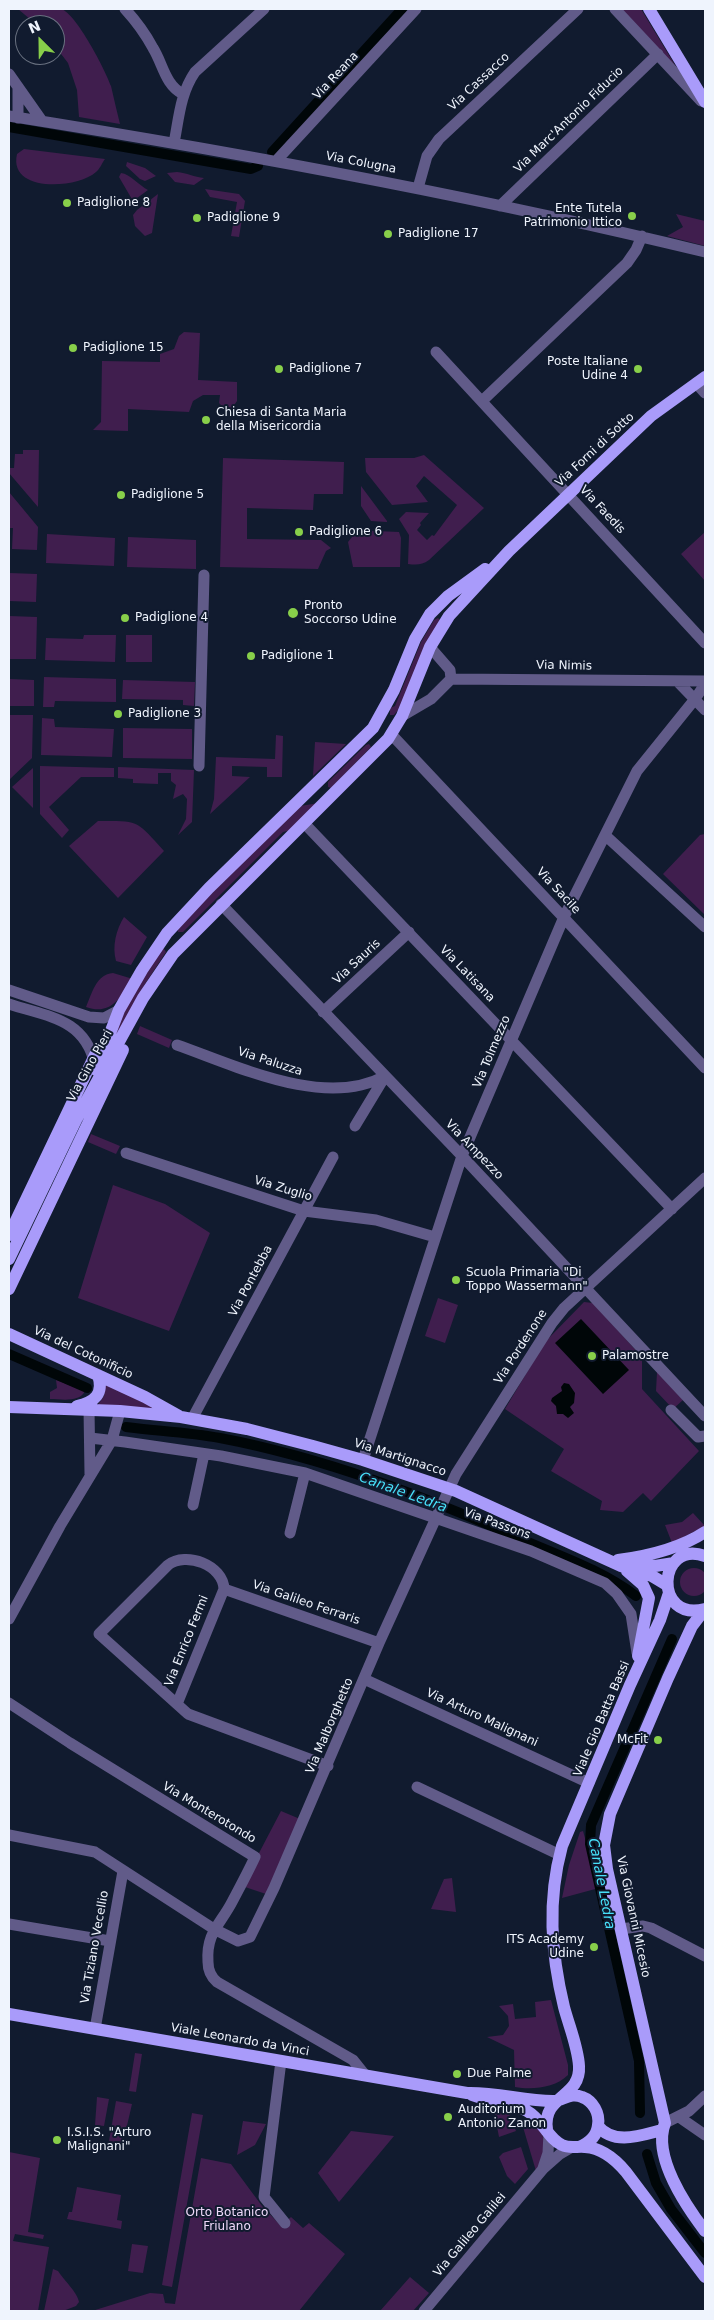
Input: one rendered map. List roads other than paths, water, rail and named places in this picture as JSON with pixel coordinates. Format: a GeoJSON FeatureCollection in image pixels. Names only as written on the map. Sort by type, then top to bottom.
{"type":"FeatureCollection","features":[{"type":"Feature","properties":{"kind":"main road"},"geometry":{"type":"LineString","coordinates":[[649,9],[705,104]]}},
{"type":"Feature","properties":{"kind":"main road","name":"Via Forni di Sotto"},"geometry":{"type":"LineString","coordinates":[[394,728],[430,647],[449,616],[509,551],[651,416],[701,380]]}},
{"type":"Feature","properties":{"kind":"main road","name":"Via Forni di Sotto"},"geometry":{"type":"LineString","coordinates":[[382,716],[415,639],[437,606],[509,551]]}},
{"type":"Feature","properties":{"kind":"main road"},"geometry":{"type":"LineString","coordinates":[[437,606],[449,616]]}},
{"type":"Feature","properties":{"kind":"main road"},"geometry":{"type":"LineString","coordinates":[[382,716],[394,728]]}},
{"type":"Feature","properties":{"kind":"main road","name":"Via Gino Pieri"},"geometry":{"type":"LineString","coordinates":[[77,1118],[119,1010],[163,938],[209,888],[373,728],[382,716]]}},
{"type":"Feature","properties":{"kind":"main road"},"geometry":{"type":"LineString","coordinates":[[373,728],[394,728]]}},
{"type":"Feature","properties":{"kind":"main road","name":"Via Gino Pieri"},"geometry":{"type":"LineString","coordinates":[[77,1118],[135,1012],[176,949],[328,800],[394,728]]}},
{"type":"Feature","properties":{"kind":"main road"},"geometry":{"type":"LineString","coordinates":[[301,799],[328,800]]}},
{"type":"Feature","properties":{"kind":"main road"},"geometry":{"type":"LineString","coordinates":[[163,938],[176,949]]}},
{"type":"Feature","properties":{"kind":"main road"},"geometry":{"type":"LineString","coordinates":[[9,1259],[14,1236],[93,1058],[119,1010]]}},
{"type":"Feature","properties":{"kind":"main road"},"geometry":{"type":"LineString","coordinates":[[10,1283],[128,1040],[133,1027],[135,1012]]}},
{"type":"Feature","properties":{"kind":"main road"},"geometry":{"type":"LineString","coordinates":[[14,1236],[77,1118]]}},
{"type":"Feature","properties":{"kind":"main road"},"geometry":{"type":"LineString","coordinates":[[9,1326],[14,1337]]}},
{"type":"Feature","properties":{"kind":"main road","name":"Via del Cotonificio"},"geometry":{"type":"LineString","coordinates":[[14,1337],[145,1397]]}},
{"type":"Feature","properties":{"kind":"main road"},"geometry":{"type":"LineString","coordinates":[[64,1408],[86,1404],[95,1399],[101,1389],[98,1375]]}},
{"type":"Feature","properties":{"kind":"main road","name":"Via Martignacco"},"geometry":{"type":"LineString","coordinates":[[145,1397],[187,1418]]}},
{"type":"Feature","properties":{"kind":"main road","name":"Via Martignacco"},"geometry":{"type":"LineString","coordinates":[[9,1407],[89,1409],[187,1418],[247,1429],[363,1460],[447,1492],[600,1557],[652,1576],[668,1589],[674,1601],[682,1607],[696,1610],[705,1609]]}},
{"type":"Feature","properties":{"kind":"main road"},"geometry":{"type":"LineString","coordinates":[[619,1563],[666,1551],[689,1542],[705,1532]]}},
{"type":"Feature","properties":{"kind":"main road","name":"Via Martignacco"},"geometry":{"type":"LineString","coordinates":[[619,1563],[655,1566],[674,1563],[682,1557],[702,1552]]}},
{"type":"Feature","properties":{"kind":"main road"},"geometry":{"type":"LineString","coordinates":[[619,1563],[643,1585],[649,1598],[637,1660],[630,1685]]}},
{"type":"Feature","properties":{"kind":"main road","name":"Viale Gio Batta Bassi"},"geometry":{"type":"LineString","coordinates":[[556,2101],[576,2083],[579,2074],[579,2062],[562,1999],[552,1942],[553,1892],[560,1855],[630,1685],[660,1620],[668,1589],[667,1577],[674,1563]]}},
{"type":"Feature","properties":{"kind":"main road","name":"Via Giovanni Micesio"},"geometry":{"type":"LineString","coordinates":[[705,1609],[692,1626],[668,1678],[607,1824],[604,1856],[663,2126],[662,2142],[672,2179],[705,2231]]}},
{"type":"Feature","properties":{"kind":"main road","name":"Viale Leonardo da Vinci"},"geometry":{"type":"LineString","coordinates":[[9,2014],[467,2093]]}},
{"type":"Feature","properties":{"kind":"main road"},"geometry":{"type":"LineString","coordinates":[[467,2093],[488,2092],[556,2101],[573,2095],[586,2098],[596,2109],[598,2126],[594,2137],[576,2147]]}},
{"type":"Feature","properties":{"kind":"main road"},"geometry":{"type":"LineString","coordinates":[[467,2093],[486,2101],[526,2110],[548,2131],[556,2142],[576,2147],[594,2148],[608,2155],[626,2172],[705,2277]]}},
{"type":"Feature","properties":{"kind":"main road"},"geometry":{"type":"LineString","coordinates":[[548,2131],[547,2116],[556,2101]]}},
{"type":"Feature","properties":{"kind":"main road"},"geometry":{"type":"LineString","coordinates":[[598,2126],[602,2131],[616,2137],[625,2138],[663,2126]]}},
{"type":"Feature","properties":{"kind":"street"},"geometry":{"type":"LineString","coordinates":[[125,9],[138,24],[155,50],[167,78],[177,91],[183,94]]}},
{"type":"Feature","properties":{"kind":"street"},"geometry":{"type":"LineString","coordinates":[[174,143],[183,94],[195,72],[264,9]]}},
{"type":"Feature","properties":{"kind":"street","name":"Via Reana"},"geometry":{"type":"LineString","coordinates":[[276,161],[416,9]]}},
{"type":"Feature","properties":{"kind":"street","name":"Via Cassacco"},"geometry":{"type":"LineString","coordinates":[[418,188],[427,156],[439,139],[578,9]]}},
{"type":"Feature","properties":{"kind":"street"},"geometry":{"type":"LineString","coordinates":[[615,9],[705,104]]}},
{"type":"Feature","properties":{"kind":"street","name":"Via Marc'Antonio Fiducio"},"geometry":{"type":"LineString","coordinates":[[500,206],[658,54]]}},
{"type":"Feature","properties":{"kind":"street"},"geometry":{"type":"LineString","coordinates":[[9,74],[42,121]]}},
{"type":"Feature","properties":{"kind":"street"},"geometry":{"type":"LineString","coordinates":[[13,117],[18,88]]}},
{"type":"Feature","properties":{"kind":"street","name":"Via Colugna"},"geometry":{"type":"LineString","coordinates":[[13,117],[174,143],[418,188],[642,236],[705,252]]}},
{"type":"Feature","properties":{"kind":"street"},"geometry":{"type":"LineString","coordinates":[[482,401],[627,263],[636,250],[642,236]]}},
{"type":"Feature","properties":{"kind":"street","name":"Via Faedis"},"geometry":{"type":"LineString","coordinates":[[436,352],[705,643]]}},
{"type":"Feature","properties":{"kind":"street"},"geometry":{"type":"LineString","coordinates":[[701,380],[705,393]]}},
{"type":"Feature","properties":{"kind":"street"},"geometry":{"type":"LineString","coordinates":[[199,766],[204,575]]}},
{"type":"Feature","properties":{"kind":"street"},"geometry":{"type":"LineString","coordinates":[[394,728],[431,699],[452,679],[450,670],[430,647]]}},
{"type":"Feature","properties":{"kind":"street","name":"Via Nimis"},"geometry":{"type":"LineString","coordinates":[[452,679],[705,682]]}},
{"type":"Feature","properties":{"kind":"street"},"geometry":{"type":"LineString","coordinates":[[677,681],[705,710]]}},
{"type":"Feature","properties":{"kind":"street","name":"Via Tolmezzo"},"geometry":{"type":"LineString","coordinates":[[363,1460],[462,1156],[564,917],[606,836],[637,770],[695,699],[705,682]]}},
{"type":"Feature","properties":{"kind":"street","name":"Via Sacile"},"geometry":{"type":"LineString","coordinates":[[394,728],[564,917],[705,1068]]}},
{"type":"Feature","properties":{"kind":"street","name":"Via Latisana"},"geometry":{"type":"LineString","coordinates":[[304,823],[672,1209]]}},
{"type":"Feature","properties":{"kind":"street"},"geometry":{"type":"LineString","coordinates":[[606,836],[705,926]]}},
{"type":"Feature","properties":{"kind":"street","name":"Via Ampezzo"},"geometry":{"type":"LineString","coordinates":[[221,904],[462,1156],[705,1416]]}},
{"type":"Feature","properties":{"kind":"street","name":"Via Sauris"},"geometry":{"type":"LineString","coordinates":[[324,1012],[409,932]]}},
{"type":"Feature","properties":{"kind":"street"},"geometry":{"type":"LineString","coordinates":[[95,1071],[93,1058],[84,1038],[73,1026],[11,1005],[14,991],[89,1017],[104,1018],[119,1010]]}},
{"type":"Feature","properties":{"kind":"street","name":"Via Paluzza"},"geometry":{"type":"LineString","coordinates":[[177,1045],[303,1087],[363,1086],[385,1076]]}},
{"type":"Feature","properties":{"kind":"street"},"geometry":{"type":"LineString","coordinates":[[355,1126],[385,1076]]}},
{"type":"Feature","properties":{"kind":"street","name":"Via Zuglio"},"geometry":{"type":"LineString","coordinates":[[126,1154],[304,1211],[376,1220],[435,1237]]}},
{"type":"Feature","properties":{"kind":"street","name":"Via Pontebba"},"geometry":{"type":"LineString","coordinates":[[187,1418],[333,1157]]}},
{"type":"Feature","properties":{"kind":"street","name":"Via Pordenone"},"geometry":{"type":"LineString","coordinates":[[447,1492],[456,1474],[552,1323],[564,1308],[705,1178]]}},
{"type":"Feature","properties":{"kind":"street"},"geometry":{"type":"LineString","coordinates":[[89,1409],[90,1474]]}},
{"type":"Feature","properties":{"kind":"street"},"geometry":{"type":"LineString","coordinates":[[671,1410],[698,1437],[705,1436]]}},
{"type":"Feature","properties":{"kind":"street"},"geometry":{"type":"LineString","coordinates":[[9,1618],[90,1474],[112,1440],[120,1411]]}},
{"type":"Feature","properties":{"kind":"street","name":"Via Passons"},"geometry":{"type":"LineString","coordinates":[[90,1438],[204,1454],[305,1473],[438,1514],[605,1583],[624,1602],[633,1619]]}},
{"type":"Feature","properties":{"kind":"street"},"geometry":{"type":"LineString","coordinates":[[193,1505],[204,1454]]}},
{"type":"Feature","properties":{"kind":"street"},"geometry":{"type":"LineString","coordinates":[[290,1533],[305,1473]]}},
{"type":"Feature","properties":{"kind":"street","name":"Via Malborghetto"},"geometry":{"type":"LineString","coordinates":[[9,1836],[95,1852],[214,1929],[238,1940],[248,1939],[253,1935],[447,1492]]}},
{"type":"Feature","properties":{"kind":"street"},"geometry":{"type":"LineString","coordinates":[[224,1589],[222,1577],[215,1569],[186,1558],[174,1560],[99,1634],[188,1714],[328,1766]]}},
{"type":"Feature","properties":{"kind":"street","name":"Via Galileo Ferraris"},"geometry":{"type":"LineString","coordinates":[[224,1589],[380,1643]]}},
{"type":"Feature","properties":{"kind":"street","name":"Via Enrico Fermi"},"geometry":{"type":"LineString","coordinates":[[177,1704],[224,1589]]}},
{"type":"Feature","properties":{"kind":"street","name":"Viale Gio Batta Bassi"},"geometry":{"type":"LineString","coordinates":[[633,1619],[637,1660]]}},
{"type":"Feature","properties":{"kind":"street","name":"Via Arturo Malignani"},"geometry":{"type":"LineString","coordinates":[[364,1679],[589,1783]]}},
{"type":"Feature","properties":{"kind":"street","name":"Via Monterotondo"},"geometry":{"type":"LineString","coordinates":[[9,1703],[70,1743],[255,1856],[224,1918],[214,1929],[207,1948],[208,1968],[214,1979],[353,2060],[365,2075]]}},
{"type":"Feature","properties":{"kind":"street"},"geometry":{"type":"LineString","coordinates":[[417,1787],[560,1855]]}},
{"type":"Feature","properties":{"kind":"street","name":"Via Tiziano Vecellio"},"geometry":{"type":"LineString","coordinates":[[95,2029],[123,1871]]}},
{"type":"Feature","properties":{"kind":"street"},"geometry":{"type":"LineString","coordinates":[[9,1924],[110,1941]]}},
{"type":"Feature","properties":{"kind":"street"},"geometry":{"type":"LineString","coordinates":[[621,1929],[643,1926],[651,1928],[705,1956]]}},
{"type":"Feature","properties":{"kind":"street"},"geometry":{"type":"LineString","coordinates":[[281,2061],[264,2197],[285,2223]]}},
{"type":"Feature","properties":{"kind":"street"},"geometry":{"type":"LineString","coordinates":[[663,2126],[679,2117],[705,2096]]}},
{"type":"Feature","properties":{"kind":"street"},"geometry":{"type":"LineString","coordinates":[[679,2117],[705,2135]]}},
{"type":"Feature","properties":{"kind":"street"},"geometry":{"type":"LineString","coordinates":[[539,2173],[548,2153],[548,2131]]}},
{"type":"Feature","properties":{"kind":"street"},"geometry":{"type":"LineString","coordinates":[[539,2173],[560,2154],[576,2147]]}},
{"type":"Feature","properties":{"kind":"street","name":"Via Galileo Galilei"},"geometry":{"type":"LineString","coordinates":[[424,2311],[539,2173]]}},
{"type":"Feature","properties":{"kind":"waterway"},"geometry":{"type":"LineString","coordinates":[[272,152],[402,9]]}},
{"type":"Feature","properties":{"kind":"waterway"},"geometry":{"type":"LineString","coordinates":[[9,127],[251,169],[258,166]]}},
{"type":"Feature","properties":{"kind":"waterway","name":"Canale Ledra"},"geometry":{"type":"LineString","coordinates":[[9,1354],[87,1388]]}},
{"type":"Feature","properties":{"kind":"waterway","name":"Canale Ledra"},"geometry":{"type":"LineString","coordinates":[[126,1427],[220,1438],[259,1446],[336,1467],[411,1493],[580,1564],[636,1596]]}},
{"type":"Feature","properties":{"kind":"waterway","name":"Canale Ledra"},"geometry":{"type":"LineString","coordinates":[[640,2113],[639,2061],[590,1844],[591,1825],[672,1639]]}},
{"type":"Feature","properties":{"kind":"waterway","name":"Canale Ledra"},"geometry":{"type":"LineString","coordinates":[[647,2154],[656,2183],[671,2209],[705,2253]]}},
{"type":"Feature","properties":{"kind":"place","name":"Padiglione 8"},"geometry":{"type":"Point","coordinates":[67,203]}},
{"type":"Feature","properties":{"kind":"place","name":"Ente Tutela Patrimonio Ittico"},"geometry":{"type":"Point","coordinates":[632,216]}},
{"type":"Feature","properties":{"kind":"place","name":"Padiglione 9"},"geometry":{"type":"Point","coordinates":[197,218]}},
{"type":"Feature","properties":{"kind":"place","name":"Padiglione 17"},"geometry":{"type":"Point","coordinates":[388,234]}},
{"type":"Feature","properties":{"kind":"place","name":"Padiglione 15"},"geometry":{"type":"Point","coordinates":[73,348]}},
{"type":"Feature","properties":{"kind":"place","name":"Padiglione 7"},"geometry":{"type":"Point","coordinates":[279,369]}},
{"type":"Feature","properties":{"kind":"place","name":"Poste Italiane Udine 4"},"geometry":{"type":"Point","coordinates":[638,369]}},
{"type":"Feature","properties":{"kind":"place","name":"Chiesa di Santa Maria della Misericordia"},"geometry":{"type":"Point","coordinates":[206,420]}},
{"type":"Feature","properties":{"kind":"place","name":"Padiglione 5"},"geometry":{"type":"Point","coordinates":[121,495]}},
{"type":"Feature","properties":{"kind":"place","name":"Padiglione 6"},"geometry":{"type":"Point","coordinates":[299,532]}},
{"type":"Feature","properties":{"kind":"place","name":"Pronto Soccorso Udine"},"geometry":{"type":"Point","coordinates":[293,613]}},
{"type":"Feature","properties":{"kind":"place","name":"Padiglione 4"},"geometry":{"type":"Point","coordinates":[125,618]}},
{"type":"Feature","properties":{"kind":"place","name":"Padiglione 1"},"geometry":{"type":"Point","coordinates":[251,656]}},
{"type":"Feature","properties":{"kind":"place","name":"Padiglione 3"},"geometry":{"type":"Point","coordinates":[118,714]}},
{"type":"Feature","properties":{"kind":"place","name":"Scuola Primaria \"Di Toppo Wassermann\""},"geometry":{"type":"Point","coordinates":[456,1280]}},
{"type":"Feature","properties":{"kind":"place","name":"Palamostre"},"geometry":{"type":"Point","coordinates":[592,1356]}},
{"type":"Feature","properties":{"kind":"place","name":"McFit"},"geometry":{"type":"Point","coordinates":[658,1740]}},
{"type":"Feature","properties":{"kind":"place","name":"ITS Academy Udine"},"geometry":{"type":"Point","coordinates":[594,1947]}},
{"type":"Feature","properties":{"kind":"place","name":"Due Palme"},"geometry":{"type":"Point","coordinates":[457,2074]}},
{"type":"Feature","properties":{"kind":"place","name":"Auditorium Antonio Zanon"},"geometry":{"type":"Point","coordinates":[448,2117]}},
{"type":"Feature","properties":{"kind":"place","name":"I.S.I.S. \"Arturo Malignani\""},"geometry":{"type":"Point","coordinates":[57,2140]}},
{"type":"Feature","properties":{"kind":"park label","name":"Orto Botanico Friulano"},"geometry":{"type":"Point","coordinates":[227,2220]}}]}
